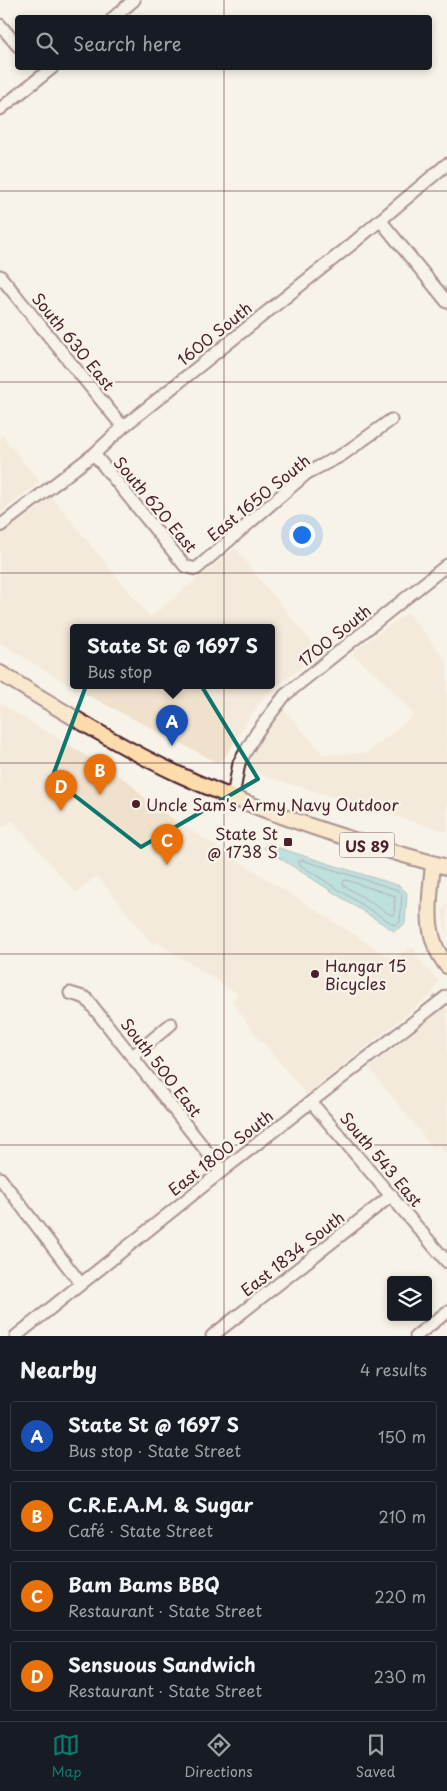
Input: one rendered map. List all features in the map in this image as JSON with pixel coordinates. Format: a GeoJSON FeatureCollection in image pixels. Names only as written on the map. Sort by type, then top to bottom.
{"type":"FeatureCollection","features":[{"type":"Feature","properties":{"kind":"main road","name":"US 89"},"geometry":{"type":"LineString","coordinates":[[0,672],[82,724],[136,753],[233,798],[338,836],[447,867]]}},
{"type":"Feature","properties":{"kind":"main road"},"geometry":{"type":"LineString","coordinates":[[433,864],[429,933],[440,957],[447,966]]}},
{"type":"Feature","properties":{"kind":"street"},"geometry":{"type":"LineString","coordinates":[[116,15],[134,0]]}},
{"type":"Feature","properties":{"kind":"street"},"geometry":{"type":"LineString","coordinates":[[0,25],[15,42]]}},
{"type":"Feature","properties":{"kind":"street"},"geometry":{"type":"LineString","coordinates":[[0,109],[38,72]]}},
{"type":"Feature","properties":{"kind":"street","name":"1600 South"},"geometry":{"type":"LineString","coordinates":[[0,526],[94,454],[123,427],[447,164]]}},
{"type":"Feature","properties":{"kind":"street"},"geometry":{"type":"LineString","coordinates":[[380,220],[447,302]]}},
{"type":"Feature","properties":{"kind":"street","name":"South 630 East"},"geometry":{"type":"LineString","coordinates":[[0,276],[123,427]]}},
{"type":"Feature","properties":{"kind":"street","name":"East 1650 South"},"geometry":{"type":"LineString","coordinates":[[196,569],[307,473],[342,455],[391,420]]}},
{"type":"Feature","properties":{"kind":"street","name":"South 620 East"},"geometry":{"type":"LineString","coordinates":[[94,454],[185,566],[196,569]]}},
{"type":"Feature","properties":{"kind":"street","name":"1700 South"},"geometry":{"type":"LineString","coordinates":[[233,798],[239,763],[256,732],[284,695],[447,565]]}},
{"type":"Feature","properties":{"kind":"street","name":"South 500 East"},"geometry":{"type":"LineString","coordinates":[[70,993],[86,998],[222,1170]]}},
{"type":"Feature","properties":{"kind":"street","name":"East 1800 South"},"geometry":{"type":"LineString","coordinates":[[16,1336],[222,1170],[447,996]]}},
{"type":"Feature","properties":{"kind":"street"},"geometry":{"type":"LineString","coordinates":[[133,1056],[171,1024]]}},
{"type":"Feature","properties":{"kind":"street","name":"South 543 East"},"geometry":{"type":"LineString","coordinates":[[311,1102],[447,1262]]}},
{"type":"Feature","properties":{"kind":"street"},"geometry":{"type":"LineString","coordinates":[[0,1178],[81,1284]]}},
{"type":"Feature","properties":{"kind":"street","name":"East 1834 South"},"geometry":{"type":"LineString","coordinates":[[212,1336],[392,1195]]}},
{"type":"Feature","properties":{"kind":"street"},"geometry":{"type":"LineString","coordinates":[[416,1336],[447,1312]]}},
{"type":"Feature","properties":{"kind":"highlighted area"},"geometry":{"type":"Polygon","coordinates":[[[97,656],[187,662],[258,779],[141,847],[52,778],[97,656]]]}},
{"type":"Feature","properties":{"kind":"shaded area"},"geometry":{"type":"Polygon","coordinates":[[[0,433],[40,482],[0,513],[0,433]]]}},
{"type":"Feature","properties":{"kind":"shaded area"},"geometry":{"type":"Polygon","coordinates":[[[51,496],[150,617],[235,548],[320,653],[275,688],[275,624],[70,624],[70,686],[0,643],[0,535],[51,496]]]}},
{"type":"Feature","properties":{"kind":"shaded area"},"geometry":{"type":"Polygon","coordinates":[[[408,612],[447,661],[447,832],[251,772],[249,762],[259,742],[283,708],[323,754],[367,753],[414,715],[384,681],[351,653],[408,612]]]}},
{"type":"Feature","properties":{"kind":"shaded area"},"geometry":{"type":"Polygon","coordinates":[[[76,689],[274,689],[266,695],[247,721],[224,759],[216,762],[76,689]]]}},
{"type":"Feature","properties":{"kind":"shaded area"},"geometry":{"type":"Polygon","coordinates":[[[0,703],[129,782],[150,804],[394,960],[407,949],[414,947],[417,957],[438,981],[436,988],[432,994],[306,1095],[263,1042],[261,1043],[232,1001],[238,994],[156,942],[152,944],[97,876],[76,893],[12,820],[0,829],[0,703]]]}},
{"type":"Feature","properties":{"kind":"shaded area"},"geometry":{"type":"Polygon","coordinates":[[[447,902],[447,937],[442,911],[447,902]]]}},
{"type":"Feature","properties":{"kind":"shaded area"},"geometry":{"type":"Polygon","coordinates":[[[447,1005],[447,1155],[438,1144],[433,1148],[369,1068],[447,1005]]]}},
{"type":"Feature","properties":{"kind":"water"},"geometry":{"type":"Polygon","coordinates":[[[266,844],[400,886],[407,893],[405,924],[394,931],[264,848],[266,844]]]}},
{"type":"Feature","properties":{"kind":"place","name":"State St @ 1697 S"},"geometry":{"type":"Point","coordinates":[172,746]}},
{"type":"Feature","properties":{"kind":"place","name":"C.R.E.A.M. & Sugar"},"geometry":{"type":"Point","coordinates":[100,795]}},
{"type":"Feature","properties":{"kind":"place","name":"Uncle Sam's Army Navy Outdoor"},"geometry":{"type":"Point","coordinates":[136,804]}},
{"type":"Feature","properties":{"kind":"place","name":"Sensuous Sandwich"},"geometry":{"type":"Point","coordinates":[61,811]}},
{"type":"Feature","properties":{"kind":"place","name":"State St @ 1738 S"},"geometry":{"type":"Point","coordinates":[288,842]}},
{"type":"Feature","properties":{"kind":"place","name":"Bam Bams BBQ"},"geometry":{"type":"Point","coordinates":[167,865]}},
{"type":"Feature","properties":{"kind":"place","name":"Hangar 15 Bicycles"},"geometry":{"type":"Point","coordinates":[315,974]}}]}
